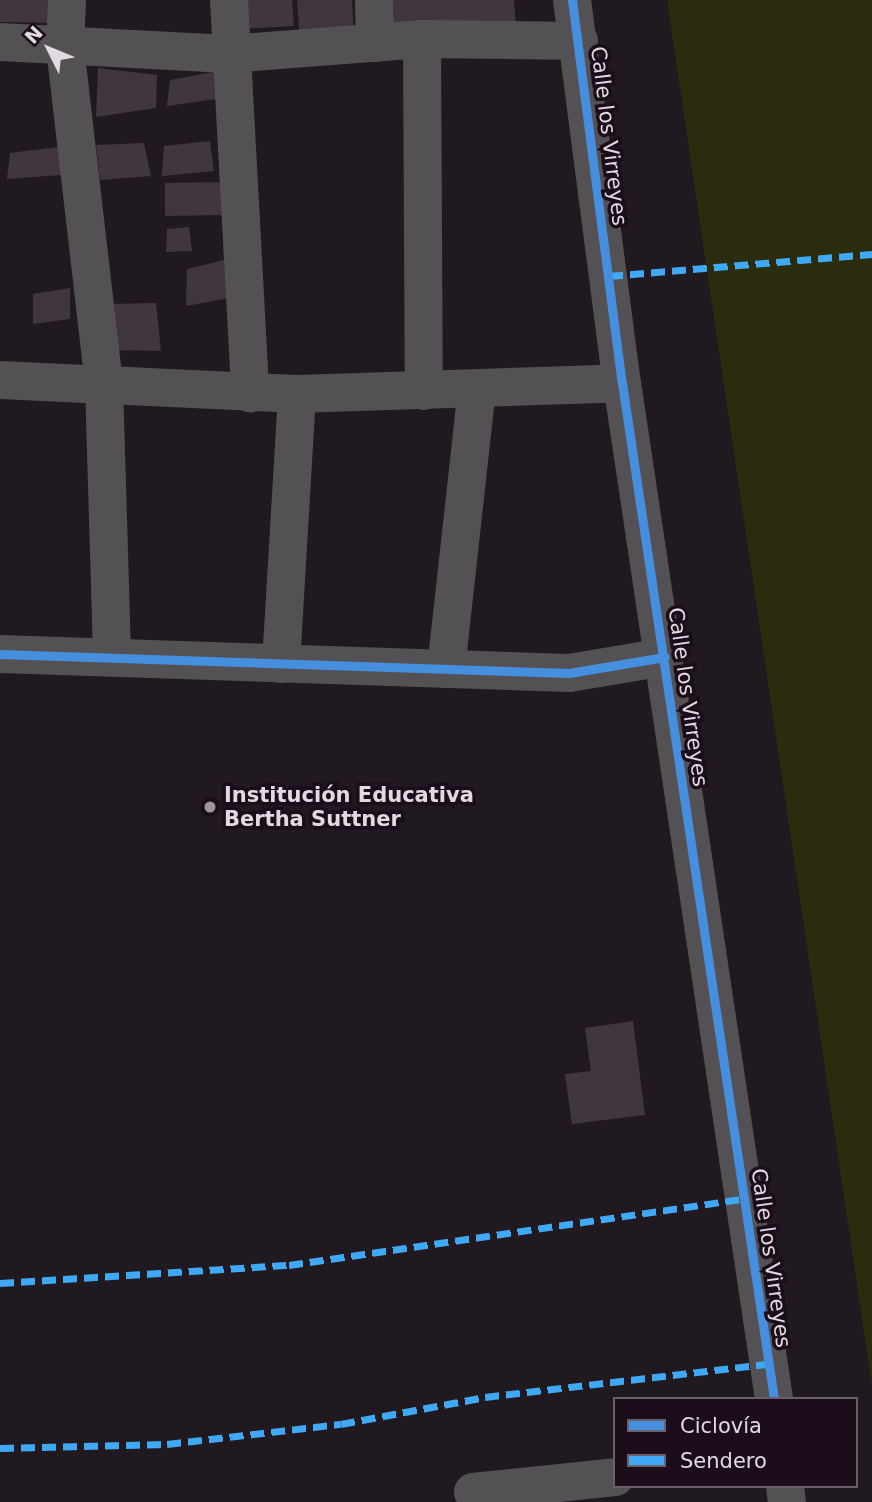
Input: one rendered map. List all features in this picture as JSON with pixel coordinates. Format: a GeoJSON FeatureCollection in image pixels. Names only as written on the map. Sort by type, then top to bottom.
{"type":"FeatureCollection","features":[{"type":"Feature","properties":{"kind":"street"},"geometry":{"type":"LineString","coordinates":[[66,0],[65,47],[104,384],[112,654]]}},
{"type":"Feature","properties":{"kind":"street"},"geometry":{"type":"LineString","coordinates":[[229,0],[228,54],[250,393]]}},
{"type":"Feature","properties":{"kind":"street"},"geometry":{"type":"LineString","coordinates":[[374,0],[375,43]]}},
{"type":"Feature","properties":{"kind":"street","name":"Calle los Virreyes"},"geometry":{"type":"LineString","coordinates":[[572,0],[622,383],[774,1397]]}},
{"type":"Feature","properties":{"kind":"street"},"geometry":{"type":"LineString","coordinates":[[0,42],[228,54],[422,39],[579,41]]}},
{"type":"Feature","properties":{"kind":"street"},"geometry":{"type":"LineString","coordinates":[[422,39],[424,391]]}},
{"type":"Feature","properties":{"kind":"street"},"geometry":{"type":"LineString","coordinates":[[0,380],[297,394],[622,383]]}},
{"type":"Feature","properties":{"kind":"street"},"geometry":{"type":"LineString","coordinates":[[446,670],[477,389]]}},
{"type":"Feature","properties":{"kind":"street"},"geometry":{"type":"LineString","coordinates":[[281,664],[297,394]]}},
{"type":"Feature","properties":{"kind":"street"},"geometry":{"type":"LineString","coordinates":[[0,654],[112,654],[281,664],[569,673],[665,657]]}},
{"type":"Feature","properties":{"kind":"street"},"geometry":{"type":"LineString","coordinates":[[473,1492],[613,1477]]}},
{"type":"Feature","properties":{"kind":"green space"},"geometry":{"type":"Polygon","coordinates":[[[667,0],[872,0],[872,1386],[667,0]]]}},
{"type":"Feature","properties":{"kind":"building"},"geometry":{"type":"Polygon","coordinates":[[[0,0],[52,0],[52,23],[0,22],[0,0]]]}},
{"type":"Feature","properties":{"kind":"building"},"geometry":{"type":"Polygon","coordinates":[[[239,0],[292,0],[294,26],[240,29],[239,0]]]}},
{"type":"Feature","properties":{"kind":"building"},"geometry":{"type":"Polygon","coordinates":[[[297,0],[352,0],[354,37],[300,41],[297,0]]]}},
{"type":"Feature","properties":{"kind":"building"},"geometry":{"type":"Polygon","coordinates":[[[382,0],[514,0],[516,26],[384,36],[382,0]]]}},
{"type":"Feature","properties":{"kind":"building"},"geometry":{"type":"Polygon","coordinates":[[[98,68],[157,75],[156,108],[96,117],[98,68]]]}},
{"type":"Feature","properties":{"kind":"building"},"geometry":{"type":"Polygon","coordinates":[[[219,71],[223,98],[167,106],[170,80],[219,71]]]}},
{"type":"Feature","properties":{"kind":"building"},"geometry":{"type":"Polygon","coordinates":[[[210,141],[214,171],[162,176],[164,146],[210,141]]]}},
{"type":"Feature","properties":{"kind":"building"},"geometry":{"type":"Polygon","coordinates":[[[144,143],[151,176],[100,180],[96,145],[144,143]]]}},
{"type":"Feature","properties":{"kind":"building"},"geometry":{"type":"Polygon","coordinates":[[[67,146],[74,174],[7,179],[10,153],[67,146]]]}},
{"type":"Feature","properties":{"kind":"building"},"geometry":{"type":"Polygon","coordinates":[[[224,182],[224,215],[165,216],[165,183],[224,182]]]}},
{"type":"Feature","properties":{"kind":"building"},"geometry":{"type":"Polygon","coordinates":[[[189,227],[192,251],[166,252],[167,229],[189,227]]]}},
{"type":"Feature","properties":{"kind":"building"},"geometry":{"type":"Polygon","coordinates":[[[224,260],[229,298],[186,306],[187,269],[224,260]]]}},
{"type":"Feature","properties":{"kind":"building"},"geometry":{"type":"Polygon","coordinates":[[[70,288],[70,319],[33,324],[33,294],[70,288]]]}},
{"type":"Feature","properties":{"kind":"building"},"geometry":{"type":"Polygon","coordinates":[[[156,303],[161,351],[114,350],[110,304],[156,303]]]}},
{"type":"Feature","properties":{"kind":"building"},"geometry":{"type":"Polygon","coordinates":[[[633,1021],[645,1115],[572,1124],[565,1074],[591,1071],[585,1028],[633,1021]]]}},
{"type":"Feature","properties":{"kind":"marked path"},"geometry":{"type":"LineString","coordinates":[[609,276],[872,254]]}},
{"type":"Feature","properties":{"kind":"marked path"},"geometry":{"type":"LineString","coordinates":[[0,1283],[289,1265],[744,1199]]}},
{"type":"Feature","properties":{"kind":"marked path"},"geometry":{"type":"LineString","coordinates":[[0,1448],[167,1444],[341,1424],[485,1397],[768,1364]]}},
{"type":"Feature","properties":{"kind":"cycle path"},"geometry":{"type":"LineString","coordinates":[[572,0],[622,383],[774,1397]]}},
{"type":"Feature","properties":{"kind":"cycle path"},"geometry":{"type":"LineString","coordinates":[[0,654],[569,673],[665,657]]}},
{"type":"Feature","properties":{"kind":"place","name":"Institución Educativa Bertha Suttner"},"geometry":{"type":"Point","coordinates":[210,807]}}]}
